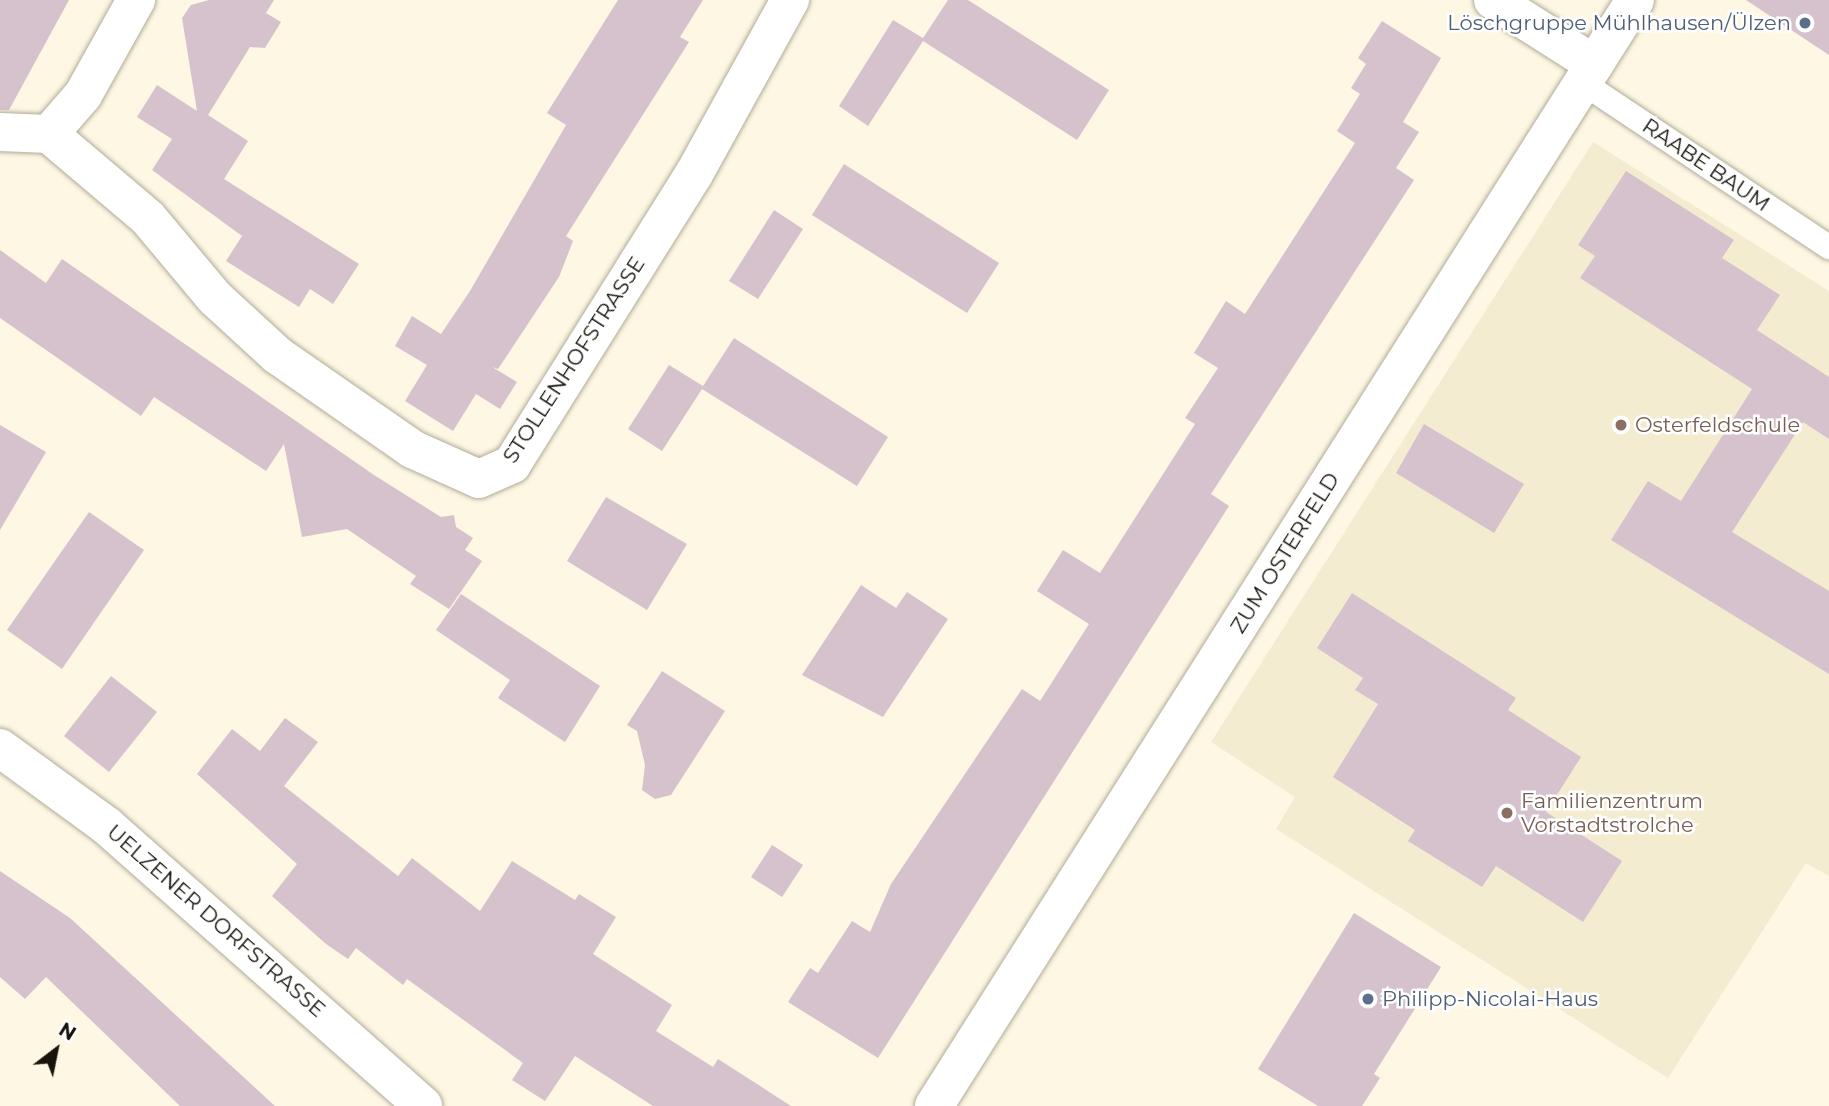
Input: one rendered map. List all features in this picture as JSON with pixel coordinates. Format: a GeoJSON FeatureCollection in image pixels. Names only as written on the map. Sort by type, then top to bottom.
{"type":"FeatureCollection","features":[{"type":"Feature","properties":{"kind":"street"},"geometry":{"type":"LineString","coordinates":[[0,132],[49,134],[83,95],[136,0]]}},
{"type":"Feature","properties":{"kind":"street","name":"STOLLENHOFSTRASSE"},"geometry":{"type":"LineString","coordinates":[[49,134],[148,218],[215,298],[277,355],[412,449],[479,479],[512,464],[694,174],[790,0]]}},
{"type":"Feature","properties":{"kind":"street"},"geometry":{"type":"LineString","coordinates":[[1493,0],[1588,74]]}},
{"type":"Feature","properties":{"kind":"street","name":"ZUM OSTERFELD"},"geometry":{"type":"LineString","coordinates":[[934,1106],[1635,0]]}},
{"type":"Feature","properties":{"kind":"street","name":"UELZENER DORFSTRASSE"},"geometry":{"type":"LineString","coordinates":[[0,748],[118,835],[423,1106]]}},
{"type":"Feature","properties":{"kind":"lane","name":"RAABE BAUM"},"geometry":{"type":"LineString","coordinates":[[1588,74],[1829,247]]}},
{"type":"Feature","properties":{"kind":"shaded area","name":"Osterfeldschule"},"geometry":{"type":"Polygon","coordinates":[[[1593,142],[1829,291],[1829,876],[1806,863],[1668,1078],[1276,829],[1295,797],[1211,742],[1593,142]]]}},
{"type":"Feature","properties":{"kind":"building"},"geometry":{"type":"Polygon","coordinates":[[[0,0],[69,0],[9,110],[0,110],[0,0]]]}},
{"type":"Feature","properties":{"kind":"building"},"geometry":{"type":"Polygon","coordinates":[[[209,0],[274,0],[266,13],[281,22],[265,48],[250,47],[208,115],[248,141],[224,179],[359,264],[333,304],[310,289],[299,307],[226,261],[242,236],[152,170],[172,139],[137,117],[157,85],[197,111],[182,18],[191,5],[209,0]]]}},
{"type":"Feature","properties":{"kind":"building"},"geometry":{"type":"Polygon","coordinates":[[[618,0],[703,0],[680,37],[689,42],[566,236],[573,241],[559,277],[498,369],[492,367],[517,382],[500,409],[476,394],[453,431],[405,401],[427,365],[395,346],[412,316],[441,334],[470,291],[566,125],[547,113],[618,0]]]}},
{"type":"Feature","properties":{"kind":"building"},"geometry":{"type":"Polygon","coordinates":[[[948,0],[968,0],[1109,90],[1077,140],[923,41],[868,126],[839,106],[893,20],[923,38],[948,0]]]}},
{"type":"Feature","properties":{"kind":"building","name":"Löschgruppe Mühlhausen/Ülzen"},"geometry":{"type":"Polygon","coordinates":[[[1746,0],[1829,0],[1829,55],[1746,0]]]}},
{"type":"Feature","properties":{"kind":"building"},"geometry":{"type":"Polygon","coordinates":[[[1382,21],[1441,58],[1403,122],[1419,132],[1396,168],[1414,180],[1211,494],[1229,506],[878,1058],[788,1002],[810,968],[818,973],[852,921],[870,932],[891,884],[1022,689],[1040,701],[1089,624],[1037,591],[1063,550],[1100,573],[1195,424],[1185,418],[1218,368],[1194,353],[1226,301],[1245,314],[1355,143],[1337,131],[1360,94],[1351,88],[1366,64],[1358,58],[1382,21]]]}},
{"type":"Feature","properties":{"kind":"building"},"geometry":{"type":"Polygon","coordinates":[[[844,164],[999,263],[967,313],[812,215],[844,164]]]}},
{"type":"Feature","properties":{"kind":"building"},"geometry":{"type":"Polygon","coordinates":[[[1626,171],[1734,240],[1722,258],[1780,295],[1757,330],[1829,377],[1829,439],[1803,422],[1732,532],[1829,591],[1829,674],[1611,540],[1648,481],[1681,501],[1752,389],[1580,278],[1595,256],[1578,245],[1626,171]]]}},
{"type":"Feature","properties":{"kind":"building"},"geometry":{"type":"Polygon","coordinates":[[[774,210],[803,229],[758,299],[729,281],[774,210]]]}},
{"type":"Feature","properties":{"kind":"building"},"geometry":{"type":"Polygon","coordinates":[[[0,250],[46,283],[62,259],[374,475],[441,517],[454,515],[456,527],[473,538],[465,550],[482,561],[449,609],[410,584],[416,576],[347,529],[302,537],[284,444],[266,471],[154,397],[141,416],[0,318],[0,250]]]}},
{"type":"Feature","properties":{"kind":"building"},"geometry":{"type":"Polygon","coordinates":[[[734,338],[888,437],[857,486],[702,389],[662,451],[628,429],[669,365],[703,386],[734,338]]]}},
{"type":"Feature","properties":{"kind":"building"},"geometry":{"type":"Polygon","coordinates":[[[1424,424],[1524,484],[1494,533],[1396,473],[1424,424]]]}},
{"type":"Feature","properties":{"kind":"building"},"geometry":{"type":"Polygon","coordinates":[[[0,425],[46,452],[0,530],[0,425]]]}},
{"type":"Feature","properties":{"kind":"building"},"geometry":{"type":"Polygon","coordinates":[[[606,497],[687,544],[647,610],[567,561],[606,497]]]}},
{"type":"Feature","properties":{"kind":"building"},"geometry":{"type":"Polygon","coordinates":[[[89,512],[144,550],[62,669],[7,630],[89,512]]]}},
{"type":"Feature","properties":{"kind":"building"},"geometry":{"type":"Polygon","coordinates":[[[861,585],[896,608],[907,592],[948,619],[883,717],[802,675],[861,585]]]}},
{"type":"Feature","properties":{"kind":"building"},"geometry":{"type":"Polygon","coordinates":[[[1352,593],[1516,698],[1508,710],[1581,757],[1546,812],[1622,861],[1583,922],[1496,866],[1482,887],[1408,841],[1415,830],[1333,777],[1378,704],[1355,690],[1363,678],[1317,648],[1352,593]]]}},
{"type":"Feature","properties":{"kind":"building"},"geometry":{"type":"Polygon","coordinates":[[[461,594],[600,686],[565,742],[498,698],[510,680],[436,630],[461,594]]]}},
{"type":"Feature","properties":{"kind":"building"},"geometry":{"type":"Polygon","coordinates":[[[662,671],[725,711],[671,795],[655,799],[642,790],[645,765],[637,731],[627,725],[662,671]]]}},
{"type":"Feature","properties":{"kind":"building"},"geometry":{"type":"Polygon","coordinates":[[[111,676],[157,712],[109,772],[64,736],[111,676]]]}},
{"type":"Feature","properties":{"kind":"building"},"geometry":{"type":"Polygon","coordinates":[[[285,718],[318,742],[284,786],[398,876],[412,858],[480,911],[512,861],[575,900],[579,894],[616,917],[593,954],[672,1005],[656,1031],[713,1067],[718,1059],[791,1106],[653,1106],[575,1056],[545,1101],[512,1080],[523,1063],[407,979],[403,985],[356,948],[348,959],[326,944],[272,896],[297,864],[197,774],[232,729],[260,751],[285,718]]]}},
{"type":"Feature","properties":{"kind":"building"},"geometry":{"type":"Polygon","coordinates":[[[772,845],[803,865],[782,897],[751,877],[772,845]]]}},
{"type":"Feature","properties":{"kind":"building"},"geometry":{"type":"Polygon","coordinates":[[[0,871],[70,918],[275,1106],[180,1106],[46,977],[25,999],[0,977],[0,871]]]}},
{"type":"Feature","properties":{"kind":"building","name":"Philipp-Nicolai-Haus"},"geometry":{"type":"Polygon","coordinates":[[[1354,913],[1441,967],[1374,1074],[1380,1078],[1362,1106],[1318,1106],[1258,1069],[1354,913]]]}},
{"type":"Feature","properties":{"kind":"place","name":"Löschgruppe Mühlhausen/Ülzen"},"geometry":{"type":"Point","coordinates":[1805,23]}},
{"type":"Feature","properties":{"kind":"place","name":"Osterfeldschule"},"geometry":{"type":"Point","coordinates":[1621,425]}},
{"type":"Feature","properties":{"kind":"place","name":"Familienzentrum Vorstadtstrolche"},"geometry":{"type":"Point","coordinates":[1507,813]}},
{"type":"Feature","properties":{"kind":"place","name":"Philipp-Nicolai-Haus"},"geometry":{"type":"Point","coordinates":[1368,999]}}]}
